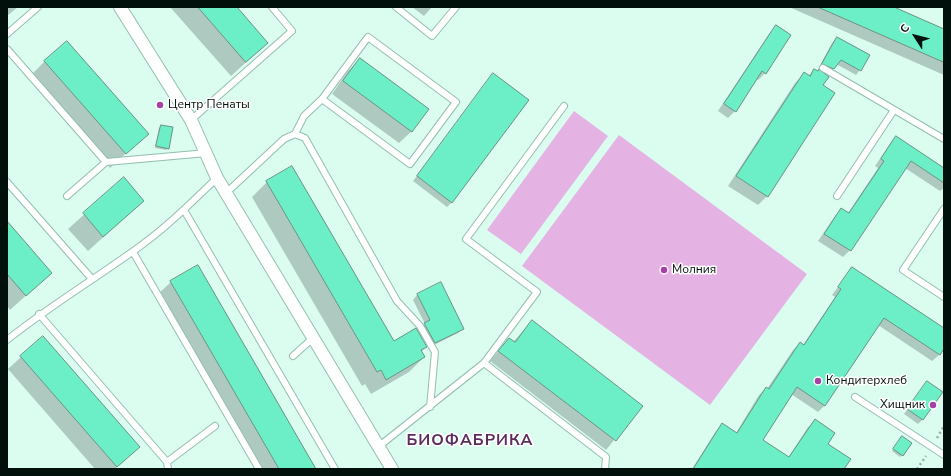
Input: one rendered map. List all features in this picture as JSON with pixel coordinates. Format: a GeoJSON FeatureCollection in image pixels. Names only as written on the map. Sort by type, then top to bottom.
{"type":"FeatureCollection","features":[{"type":"Feature","properties":{"kind":"street"},"geometry":{"type":"LineString","coordinates":[[120,7],[191,120],[217,178],[391,469]]}},
{"type":"Feature","properties":{"kind":"lane"},"geometry":{"type":"LineString","coordinates":[[7,34],[38,7]]}},
{"type":"Feature","properties":{"kind":"lane"},"geometry":{"type":"LineString","coordinates":[[191,120],[292,31],[272,7]]}},
{"type":"Feature","properties":{"kind":"lane"},"geometry":{"type":"LineString","coordinates":[[396,7],[432,36],[456,7]]}},
{"type":"Feature","properties":{"kind":"lane"},"geometry":{"type":"LineString","coordinates":[[226,193],[284,139],[295,134],[304,116],[322,99],[368,37],[456,102],[410,164],[322,99]]}},
{"type":"Feature","properties":{"kind":"lane"},"geometry":{"type":"LineString","coordinates":[[7,50],[106,162]]}},
{"type":"Feature","properties":{"kind":"lane"},"geometry":{"type":"LineString","coordinates":[[823,68],[944,139]]}},
{"type":"Feature","properties":{"kind":"lane"},"geometry":{"type":"LineString","coordinates":[[378,447],[484,363],[537,292],[466,239],[564,106]]}},
{"type":"Feature","properties":{"kind":"lane"},"geometry":{"type":"LineString","coordinates":[[837,196],[894,110]]}},
{"type":"Feature","properties":{"kind":"lane"},"geometry":{"type":"LineString","coordinates":[[295,134],[305,138],[397,301],[420,326],[435,352],[430,407]]}},
{"type":"Feature","properties":{"kind":"lane"},"geometry":{"type":"LineString","coordinates":[[67,196],[106,162],[207,153]]}},
{"type":"Feature","properties":{"kind":"lane"},"geometry":{"type":"LineString","coordinates":[[7,340],[39,314],[133,252],[184,210],[217,178]]}},
{"type":"Feature","properties":{"kind":"lane"},"geometry":{"type":"LineString","coordinates":[[7,182],[92,279]]}},
{"type":"Feature","properties":{"kind":"lane"},"geometry":{"type":"LineString","coordinates":[[944,209],[903,270],[944,297]]}},
{"type":"Feature","properties":{"kind":"lane"},"geometry":{"type":"LineString","coordinates":[[184,210],[335,469]]}},
{"type":"Feature","properties":{"kind":"lane"},"geometry":{"type":"LineString","coordinates":[[133,252],[259,469]]}},
{"type":"Feature","properties":{"kind":"lane"},"geometry":{"type":"LineString","coordinates":[[39,314],[167,462],[168,469]]}},
{"type":"Feature","properties":{"kind":"lane"},"geometry":{"type":"LineString","coordinates":[[293,356],[314,338]]}},
{"type":"Feature","properties":{"kind":"lane"},"geometry":{"type":"LineString","coordinates":[[484,363],[606,457],[605,469]]}},
{"type":"Feature","properties":{"kind":"lane"},"geometry":{"type":"LineString","coordinates":[[855,397],[944,455]]}},
{"type":"Feature","properties":{"kind":"lane"},"geometry":{"type":"LineString","coordinates":[[167,462],[215,426]]}},
{"type":"Feature","properties":{"kind":"shaded area"},"geometry":{"type":"Polygon","coordinates":[[[574,111],[608,136],[521,254],[487,230],[574,111]]]}},
{"type":"Feature","properties":{"kind":"shaded area","name":"Молния"},"geometry":{"type":"Polygon","coordinates":[[[619,135],[807,274],[710,405],[522,266],[619,135]]]}},
{"type":"Feature","properties":{"kind":"building"},"geometry":{"type":"Polygon","coordinates":[[[198,7],[237,7],[268,43],[246,62],[198,7]]]}},
{"type":"Feature","properties":{"kind":"building"},"geometry":{"type":"Polygon","coordinates":[[[818,7],[894,7],[944,29],[944,62],[818,7]]]}},
{"type":"Feature","properties":{"kind":"building"},"geometry":{"type":"Polygon","coordinates":[[[776,25],[791,35],[766,74],[762,71],[736,112],[724,104],[776,25]]]}},
{"type":"Feature","properties":{"kind":"building"},"geometry":{"type":"Polygon","coordinates":[[[837,37],[870,55],[861,71],[841,60],[834,69],[822,64],[837,37]]]}},
{"type":"Feature","properties":{"kind":"building"},"geometry":{"type":"Polygon","coordinates":[[[67,41],[149,134],[126,154],[44,61],[67,41]]]}},
{"type":"Feature","properties":{"kind":"building"},"geometry":{"type":"Polygon","coordinates":[[[360,58],[429,109],[412,132],[343,81],[360,58]]]}},
{"type":"Feature","properties":{"kind":"building"},"geometry":{"type":"Polygon","coordinates":[[[814,69],[818,71],[819,69],[829,77],[823,85],[835,93],[768,197],[736,176],[804,72],[810,76],[814,69]]]}},
{"type":"Feature","properties":{"kind":"building"},"geometry":{"type":"Polygon","coordinates":[[[493,73],[529,100],[452,203],[417,176],[493,73]]]}},
{"type":"Feature","properties":{"kind":"building"},"geometry":{"type":"Polygon","coordinates":[[[161,125],[173,127],[169,149],[156,146],[161,125]]]}},
{"type":"Feature","properties":{"kind":"building"},"geometry":{"type":"Polygon","coordinates":[[[896,136],[944,168],[944,183],[911,161],[851,251],[824,234],[841,208],[849,213],[884,161],[881,159],[896,136]]]}},
{"type":"Feature","properties":{"kind":"building"},"geometry":{"type":"Polygon","coordinates":[[[292,166],[394,341],[416,328],[427,347],[421,350],[425,357],[386,380],[381,370],[377,372],[266,181],[292,166]]]}},
{"type":"Feature","properties":{"kind":"building"},"geometry":{"type":"Polygon","coordinates":[[[124,177],[144,201],[103,237],[83,213],[124,177]]]}},
{"type":"Feature","properties":{"kind":"building"},"geometry":{"type":"Polygon","coordinates":[[[7,221],[52,273],[26,296],[7,274],[7,221]]]}},
{"type":"Feature","properties":{"kind":"building"},"geometry":{"type":"Polygon","coordinates":[[[198,265],[316,469],[279,469],[170,281],[198,265]]]}},
{"type":"Feature","properties":{"kind":"building"},"geometry":{"type":"Polygon","coordinates":[[[852,267],[944,328],[944,349],[940,355],[884,318],[825,406],[797,387],[763,440],[789,457],[815,419],[835,433],[828,444],[851,459],[844,469],[693,469],[722,423],[737,433],[766,387],[769,389],[800,342],[804,345],[841,289],[838,287],[852,267]]]}},
{"type":"Feature","properties":{"kind":"building"},"geometry":{"type":"Polygon","coordinates":[[[441,282],[464,329],[435,343],[424,323],[430,320],[417,294],[441,282]]]}},
{"type":"Feature","properties":{"kind":"building"},"geometry":{"type":"Polygon","coordinates":[[[532,320],[643,406],[616,441],[498,351],[509,338],[515,342],[532,320]]]}},
{"type":"Feature","properties":{"kind":"building"},"geometry":{"type":"Polygon","coordinates":[[[43,336],[140,447],[117,467],[20,356],[43,336]]]}},
{"type":"Feature","properties":{"kind":"building"},"geometry":{"type":"Polygon","coordinates":[[[927,381],[943,392],[923,420],[907,409],[927,381]]]}},
{"type":"Feature","properties":{"kind":"building"},"geometry":{"type":"Polygon","coordinates":[[[902,436],[912,443],[903,456],[893,449],[902,436]]]}},
{"type":"Feature","properties":{"kind":"place","name":"Центр Пенаты"},"geometry":{"type":"Point","coordinates":[160,105]}},
{"type":"Feature","properties":{"kind":"place","name":"Молния"},"geometry":{"type":"Point","coordinates":[664,270]}},
{"type":"Feature","properties":{"kind":"place","name":"Кондитерхлеб"},"geometry":{"type":"Point","coordinates":[818,381]}},
{"type":"Feature","properties":{"kind":"place","name":"Хищник"},"geometry":{"type":"Point","coordinates":[933,405]}},
{"type":"Feature","properties":{"kind":"district","name":"БИОФАБРИКА"},"geometry":{"type":"Point","coordinates":[470,441]}}]}
